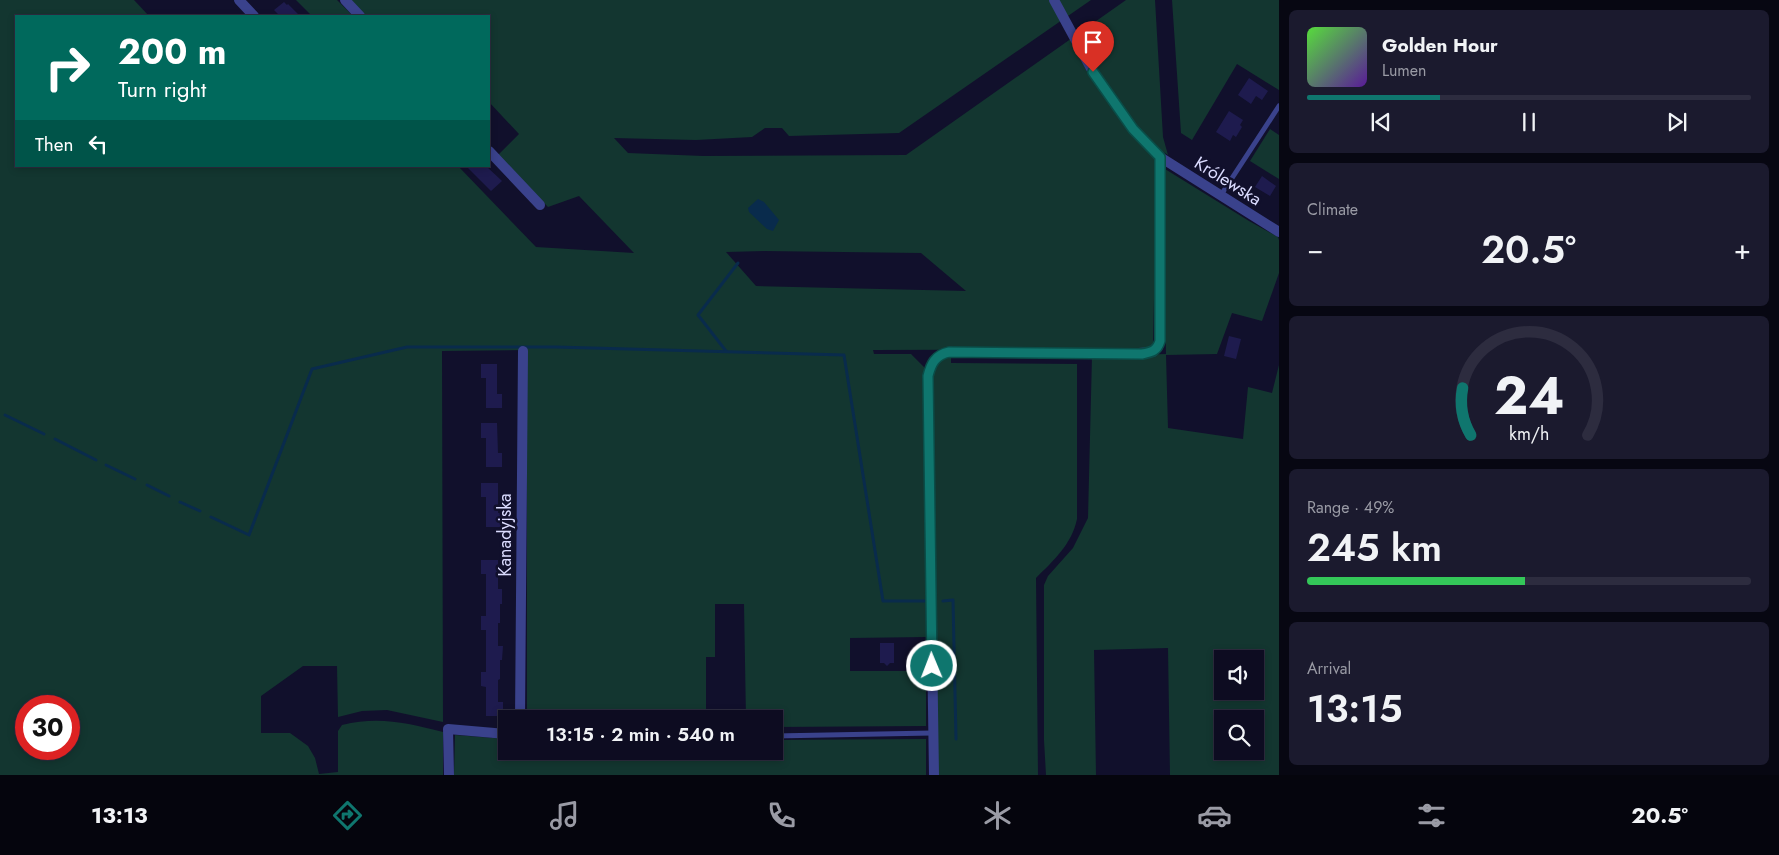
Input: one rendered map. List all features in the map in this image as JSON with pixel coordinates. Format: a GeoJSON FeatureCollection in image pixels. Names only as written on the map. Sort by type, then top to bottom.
{"type":"FeatureCollection","features":[{"type":"Feature","properties":{"kind":"street"},"geometry":{"type":"LineString","coordinates":[[239,0],[253,15]]}},
{"type":"Feature","properties":{"kind":"street"},"geometry":{"type":"LineString","coordinates":[[345,0],[359,15]]}},
{"type":"Feature","properties":{"kind":"street","name":"Królewska"},"geometry":{"type":"LineString","coordinates":[[1054,0],[1093,72],[1133,129],[1160,157],[1279,232]]}},
{"type":"Feature","properties":{"kind":"street"},"geometry":{"type":"LineString","coordinates":[[490,152],[540,205]]}},
{"type":"Feature","properties":{"kind":"street"},"geometry":{"type":"LineString","coordinates":[[934,775],[928,376],[930,368],[933,361],[940,355],[949,352],[1133,354],[1153,352],[1158,347],[1160,341],[1160,157]]}},
{"type":"Feature","properties":{"kind":"street","name":"Kanadyjska"},"geometry":{"type":"LineString","coordinates":[[520,710],[523,351]]}},
{"type":"Feature","properties":{"kind":"street"},"geometry":{"type":"LineString","coordinates":[[449,775],[448,729],[498,733]]}},
{"type":"Feature","properties":{"kind":"lane"},"geometry":{"type":"LineString","coordinates":[[1221,195],[1279,106]]}},
{"type":"Feature","properties":{"kind":"lane"},"geometry":{"type":"LineString","coordinates":[[783,736],[932,733]]}},
{"type":"Feature","properties":{"kind":"green space"},"geometry":{"type":"Polygon","coordinates":[[[0,0],[134,0],[148,15],[15,15],[15,167],[459,167],[536,247],[634,253],[579,196],[548,207],[498,155],[519,134],[490,103],[490,15],[363,15],[348,0],[1091,0],[899,133],[789,136],[782,128],[765,128],[752,137],[696,140],[614,138],[628,153],[703,156],[906,155],[1126,0],[1155,0],[1163,137],[1168,155],[1157,148],[1153,349],[873,350],[874,354],[911,354],[924,367],[926,637],[850,638],[850,671],[926,671],[926,726],[783,727],[783,710],[746,710],[744,604],[715,604],[715,657],[706,657],[706,710],[527,710],[527,350],[442,351],[443,722],[387,710],[362,711],[338,717],[337,666],[303,666],[261,696],[261,733],[290,733],[308,746],[315,758],[319,774],[338,772],[338,731],[342,725],[355,722],[381,721],[405,723],[443,732],[443,775],[0,775],[0,0]],[[726,252],[756,286],[966,291],[921,253],[726,252]]]}},
{"type":"Feature","properties":{"kind":"green space"},"geometry":{"type":"Polygon","coordinates":[[[296,0],[337,0],[352,15],[311,15],[296,0]]]}},
{"type":"Feature","properties":{"kind":"green space"},"geometry":{"type":"Polygon","coordinates":[[[1172,0],[1279,0],[1279,90],[1237,64],[1192,140],[1181,133],[1172,0]]]}},
{"type":"Feature","properties":{"kind":"green space"},"geometry":{"type":"Polygon","coordinates":[[[1270,129],[1279,135],[1279,179],[1250,161],[1270,129]]]}},
{"type":"Feature","properties":{"kind":"green space"},"geometry":{"type":"Polygon","coordinates":[[[1165,169],[1278,237],[1279,240],[1279,273],[1262,321],[1232,313],[1217,354],[1166,355],[1168,428],[1243,439],[1248,387],[1272,393],[1279,365],[1279,775],[1170,775],[1168,648],[1094,650],[1096,775],[1046,775],[1044,740],[1044,585],[1048,576],[1073,548],[1088,518],[1092,356],[1166,354],[1163,222],[1165,169]]]}},
{"type":"Feature","properties":{"kind":"green space"},"geometry":{"type":"Polygon","coordinates":[[[951,354],[951,363],[1077,364],[1077,519],[1066,544],[1036,578],[1038,775],[935,775],[931,372],[935,363],[951,354]]]}},
{"type":"Feature","properties":{"kind":"green space"},"geometry":{"type":"Polygon","coordinates":[[[455,735],[498,738],[498,760],[783,760],[783,740],[926,739],[926,775],[454,775],[455,735]]]}},
{"type":"Feature","properties":{"kind":"water"},"geometry":{"type":"Polygon","coordinates":[[[758,199],[764,202],[779,220],[773,231],[767,229],[749,212],[748,208],[758,199]]]}},
{"type":"Feature","properties":{"kind":"building"},"geometry":{"type":"Polygon","coordinates":[[[284,2],[299,15],[279,15],[274,10],[284,2]]]}},
{"type":"Feature","properties":{"kind":"building"},"geometry":{"type":"Polygon","coordinates":[[[1249,78],[1268,91],[1262,100],[1256,96],[1251,104],[1238,95],[1249,78]]]}},
{"type":"Feature","properties":{"kind":"building"},"geometry":{"type":"Polygon","coordinates":[[[1229,111],[1243,120],[1240,125],[1242,127],[1236,137],[1233,135],[1230,141],[1216,132],[1229,111]]]}},
{"type":"Feature","properties":{"kind":"building"},"geometry":{"type":"Polygon","coordinates":[[[467,167],[487,167],[502,181],[491,191],[467,167]]]}},
{"type":"Feature","properties":{"kind":"building"},"geometry":{"type":"Polygon","coordinates":[[[1262,176],[1276,186],[1270,196],[1255,187],[1262,176]]]}},
{"type":"Feature","properties":{"kind":"building"},"geometry":{"type":"Polygon","coordinates":[[[1229,336],[1241,339],[1236,359],[1224,356],[1229,336]]]}},
{"type":"Feature","properties":{"kind":"building"},"geometry":{"type":"Polygon","coordinates":[[[481,364],[497,364],[497,394],[502,394],[502,408],[486,408],[486,378],[481,378],[481,364]]]}},
{"type":"Feature","properties":{"kind":"building"},"geometry":{"type":"Polygon","coordinates":[[[481,423],[497,423],[498,453],[502,453],[502,467],[486,467],[486,438],[481,438],[481,423]]]}},
{"type":"Feature","properties":{"kind":"building"},"geometry":{"type":"Polygon","coordinates":[[[481,483],[498,483],[498,513],[502,513],[502,527],[486,527],[486,497],[481,497],[481,483]]]}},
{"type":"Feature","properties":{"kind":"building"},"geometry":{"type":"Polygon","coordinates":[[[481,560],[498,560],[498,589],[502,589],[502,604],[500,604],[500,623],[498,623],[498,646],[503,646],[502,660],[500,660],[500,679],[498,680],[498,702],[503,702],[503,710],[498,710],[498,716],[486,716],[486,687],[481,686],[481,672],[486,672],[486,630],[481,630],[481,616],[486,616],[486,574],[481,574],[481,560]]]}},
{"type":"Feature","properties":{"kind":"building"},"geometry":{"type":"Polygon","coordinates":[[[880,643],[894,643],[894,663],[890,663],[887,666],[884,663],[880,663],[880,643]]]}},
{"type":"Feature","properties":{"kind":"waterway"},"geometry":{"type":"LineString","coordinates":[[726,351],[698,315],[738,263]]}},
{"type":"Feature","properties":{"kind":"waterway"},"geometry":{"type":"LineString","coordinates":[[211,517],[249,535],[312,369],[407,347],[556,347],[844,355],[883,601],[928,601]]}},
{"type":"Feature","properties":{"kind":"waterway"},"geometry":{"type":"LineString","coordinates":[[5,415],[44,434]]}},
{"type":"Feature","properties":{"kind":"waterway"},"geometry":{"type":"LineString","coordinates":[[55,439],[96,460]]}},
{"type":"Feature","properties":{"kind":"waterway"},"geometry":{"type":"LineString","coordinates":[[106,465],[135,479]]}},
{"type":"Feature","properties":{"kind":"waterway"},"geometry":{"type":"LineString","coordinates":[[147,485],[169,496]]}},
{"type":"Feature","properties":{"kind":"waterway"},"geometry":{"type":"LineString","coordinates":[[180,502],[200,511]]}},
{"type":"Feature","properties":{"kind":"waterway"},"geometry":{"type":"LineString","coordinates":[[943,601],[953,600],[956,739]]}},
{"type":"Feature","properties":{"kind":"route"},"geometry":{"type":"LineString","coordinates":[[932,666],[928,376],[933,361],[943,353],[949,352],[1142,354],[1153,352],[1158,347],[1160,341],[1160,157],[1133,129],[1093,72]]}}]}
